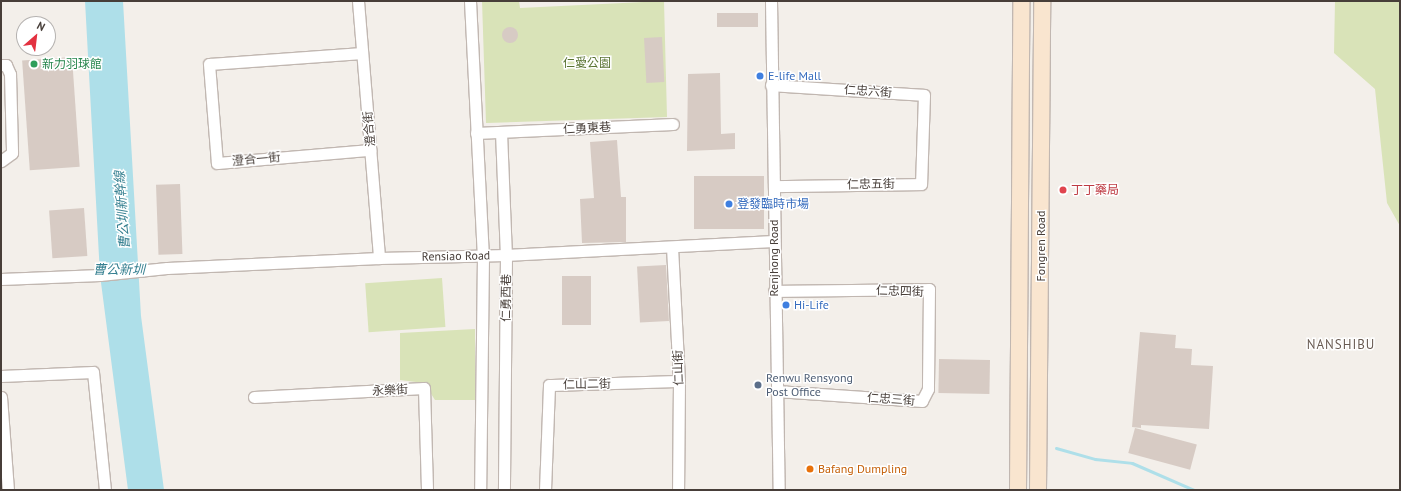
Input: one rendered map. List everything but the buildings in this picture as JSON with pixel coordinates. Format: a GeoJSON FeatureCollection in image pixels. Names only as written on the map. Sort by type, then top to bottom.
{"type":"FeatureCollection","features":[{"type":"Feature","properties":{"kind":"main road","name":"Fongren Road"},"geometry":{"type":"LineString","coordinates":[[1018,490],[1021,1]]}},
{"type":"Feature","properties":{"kind":"main road","name":"Fongren Road"},"geometry":{"type":"LineString","coordinates":[[1038,490],[1042,1]]}},
{"type":"Feature","properties":{"kind":"street","name":"澄合街"},"geometry":{"type":"LineString","coordinates":[[358,1],[379,258]]}},
{"type":"Feature","properties":{"kind":"street","name":"仁勇西巷"},"geometry":{"type":"LineString","coordinates":[[470,1],[482,256],[480,490]]}},
{"type":"Feature","properties":{"kind":"street","name":"Renjhong Road"},"geometry":{"type":"LineString","coordinates":[[771,1],[771,85],[774,186],[773,240],[778,490]]}},
{"type":"Feature","properties":{"kind":"street","name":"澄合一街"},"geometry":{"type":"LineString","coordinates":[[362,52],[209,64],[217,163],[370,150]]}},
{"type":"Feature","properties":{"kind":"street"},"geometry":{"type":"LineString","coordinates":[[1,65],[6,65],[10,74],[12,153],[1,161]]}},
{"type":"Feature","properties":{"kind":"street","name":"仁忠六街"},"geometry":{"type":"LineString","coordinates":[[771,85],[924,95],[922,137]]}},
{"type":"Feature","properties":{"kind":"street","name":"仁勇東巷"},"geometry":{"type":"LineString","coordinates":[[501,132],[673,124]]}},
{"type":"Feature","properties":{"kind":"street","name":"仁勇西巷"},"geometry":{"type":"LineString","coordinates":[[501,132],[506,255],[504,490]]}},
{"type":"Feature","properties":{"kind":"street"},"geometry":{"type":"LineString","coordinates":[[476,133],[501,132]]}},
{"type":"Feature","properties":{"kind":"street","name":"仁忠五街"},"geometry":{"type":"LineString","coordinates":[[774,186],[921,184],[922,137]]}},
{"type":"Feature","properties":{"kind":"street","name":"Rensiao Road"},"geometry":{"type":"LineString","coordinates":[[1,279],[100,275],[139,271],[379,258],[506,255],[672,247],[773,240]]}},
{"type":"Feature","properties":{"kind":"street","name":"仁山街"},"geometry":{"type":"LineString","coordinates":[[672,247],[679,381],[678,490]]}},
{"type":"Feature","properties":{"kind":"street","name":"仁忠四街"},"geometry":{"type":"LineString","coordinates":[[774,291],[929,289],[928,389]]}},
{"type":"Feature","properties":{"kind":"street"},"geometry":{"type":"LineString","coordinates":[[1,376],[93,372],[105,490]]}},
{"type":"Feature","properties":{"kind":"street","name":"仁山二街"},"geometry":{"type":"LineString","coordinates":[[545,490],[549,385],[679,381]]}},
{"type":"Feature","properties":{"kind":"street","name":"永樂街"},"geometry":{"type":"LineString","coordinates":[[254,397],[424,388],[427,490]]}},
{"type":"Feature","properties":{"kind":"street","name":"仁忠三街"},"geometry":{"type":"LineString","coordinates":[[776,391],[922,401],[928,389]]}},
{"type":"Feature","properties":{"kind":"street"},"geometry":{"type":"LineString","coordinates":[[1,397],[4,465],[8,490]]}},
{"type":"Feature","properties":{"kind":"green space","name":"仁愛公園"},"geometry":{"type":"Polygon","coordinates":[[[482,1],[519,1],[520,8],[664,1],[667,117],[486,123],[482,1]]]}},
{"type":"Feature","properties":{"kind":"green space"},"geometry":{"type":"Polygon","coordinates":[[[1335,1],[1400,1],[1400,226],[1387,203],[1375,89],[1334,53],[1335,1]]]}},
{"type":"Feature","properties":{"kind":"green space"},"geometry":{"type":"Polygon","coordinates":[[[442,278],[445,327],[369,332],[365,283],[442,278]]]}},
{"type":"Feature","properties":{"kind":"green space"},"geometry":{"type":"Polygon","coordinates":[[[475,329],[475,400],[435,400],[424,383],[400,380],[400,333],[475,329]]]}},
{"type":"Feature","properties":{"kind":"water","name":"曹公新圳"},"geometry":{"type":"Polygon","coordinates":[[[85,1],[123,1],[141,316],[164,490],[128,490],[100,275],[85,1]]]}},
{"type":"Feature","properties":{"kind":"waterway"},"geometry":{"type":"LineString","coordinates":[[1056,448],[1095,459],[1132,463],[1194,490]]}},
{"type":"Feature","properties":{"kind":"place","name":"新力羽球館"},"geometry":{"type":"Point","coordinates":[34,64]}},
{"type":"Feature","properties":{"kind":"place","name":"E-life Mall"},"geometry":{"type":"Point","coordinates":[760,76]}},
{"type":"Feature","properties":{"kind":"place","name":"丁丁藥局"},"geometry":{"type":"Point","coordinates":[1063,190]}},
{"type":"Feature","properties":{"kind":"place","name":"登發臨時市場"},"geometry":{"type":"Point","coordinates":[729,204]}},
{"type":"Feature","properties":{"kind":"place","name":"Hi-Life"},"geometry":{"type":"Point","coordinates":[786,305]}},
{"type":"Feature","properties":{"kind":"place","name":"Renwu Rensyong Post Office"},"geometry":{"type":"Point","coordinates":[758,385]}},
{"type":"Feature","properties":{"kind":"place","name":"Bafang Dumpling"},"geometry":{"type":"Point","coordinates":[810,469]}},
{"type":"Feature","properties":{"kind":"district","name":"NANSHIBU"},"geometry":{"type":"Point","coordinates":[1341,345]}},
{"type":"Feature","properties":{"kind":"water label","name":"曹公圳新幹線"},"geometry":{"type":"Point","coordinates":[123,210]}}]}
